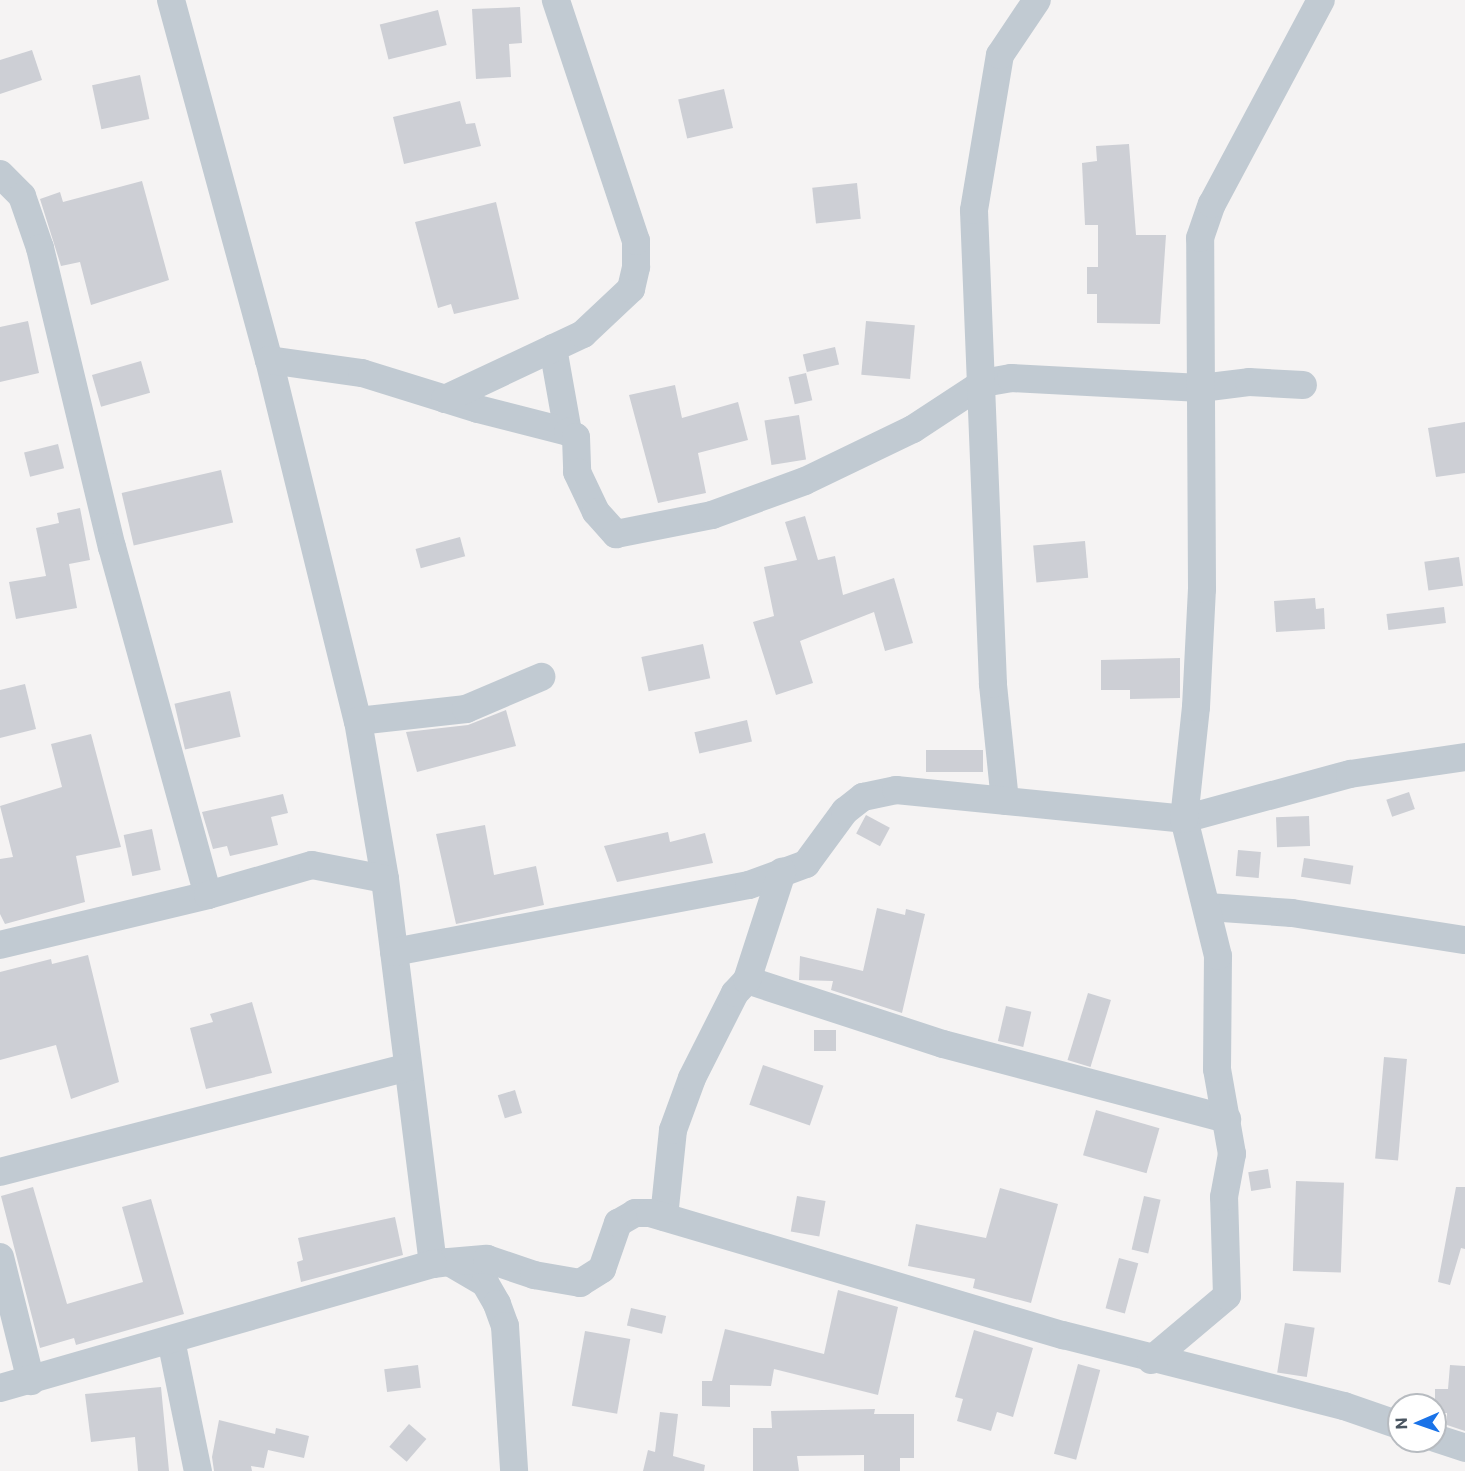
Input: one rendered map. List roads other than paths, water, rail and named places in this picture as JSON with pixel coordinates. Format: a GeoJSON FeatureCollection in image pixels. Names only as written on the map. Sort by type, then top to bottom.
{"type":"FeatureCollection","features":[{"type":"Feature","properties":{"kind":"street"},"geometry":{"type":"LineString","coordinates":[[171,0],[269,360],[358,721],[385,879],[408,1067],[441,1263]]}},
{"type":"Feature","properties":{"kind":"street"},"geometry":{"type":"LineString","coordinates":[[445,399],[584,334],[606,317],[631,289],[636,267],[636,241],[556,0]]}},
{"type":"Feature","properties":{"kind":"street"},"geometry":{"type":"LineString","coordinates":[[1005,801],[993,684],[983,383],[974,210],[1000,55],[1037,0]]}},
{"type":"Feature","properties":{"kind":"street"},"geometry":{"type":"LineString","coordinates":[[1151,1360],[1227,1296],[1224,1197],[1232,1154],[1217,1069],[1218,956],[1208,907],[1184,819],[1196,707],[1202,589],[1199,265],[1205,219],[1321,0]]}},
{"type":"Feature","properties":{"kind":"street"},"geometry":{"type":"LineString","coordinates":[[0,174],[22,196],[40,248],[112,547],[208,895]]}},
{"type":"Feature","properties":{"kind":"street"},"geometry":{"type":"LineString","coordinates":[[553,348],[568,432]]}},
{"type":"Feature","properties":{"kind":"street"},"geometry":{"type":"LineString","coordinates":[[269,360],[362,373],[445,399],[568,432],[576,437],[577,472],[596,512],[616,534],[712,515],[805,481],[913,429],[983,383],[1011,378],[1201,388],[1249,382],[1303,385]]}},
{"type":"Feature","properties":{"kind":"street"},"geometry":{"type":"LineString","coordinates":[[358,721],[466,708],[541,677]]}},
{"type":"Feature","properties":{"kind":"street"},"geometry":{"type":"LineString","coordinates":[[394,952],[737,887],[782,872],[816,856],[845,811],[863,797],[896,790],[1184,819],[1350,774],[1465,757]]}},
{"type":"Feature","properties":{"kind":"street"},"geometry":{"type":"LineString","coordinates":[[0,945],[208,895],[312,865],[385,879]]}},
{"type":"Feature","properties":{"kind":"street"},"geometry":{"type":"LineString","coordinates":[[664,1217],[673,1130],[692,1078],[735,993],[747,980],[782,872]]}},
{"type":"Feature","properties":{"kind":"street"},"geometry":{"type":"LineString","coordinates":[[1208,907],[1292,913],[1465,940]]}},
{"type":"Feature","properties":{"kind":"street"},"geometry":{"type":"LineString","coordinates":[[747,980],[943,1044],[1227,1119]]}},
{"type":"Feature","properties":{"kind":"street"},"geometry":{"type":"LineString","coordinates":[[0,1172],[408,1067]]}},
{"type":"Feature","properties":{"kind":"street"},"geometry":{"type":"LineString","coordinates":[[0,1388],[441,1263],[487,1259],[534,1275],[580,1283],[602,1269],[618,1223],[643,1212],[1151,1360],[1344,1406],[1387,1421]]}},
{"type":"Feature","properties":{"kind":"street"},"geometry":{"type":"LineString","coordinates":[[0,1257],[31,1381]]}},
{"type":"Feature","properties":{"kind":"street"},"geometry":{"type":"LineString","coordinates":[[441,1263],[485,1283],[505,1326],[514,1471]]}},
{"type":"Feature","properties":{"kind":"street"},"geometry":{"type":"LineString","coordinates":[[171,1340],[198,1471]]}},
{"type":"Feature","properties":{"kind":"street"},"geometry":{"type":"LineString","coordinates":[[1447,1442],[1465,1448]]}}]}
